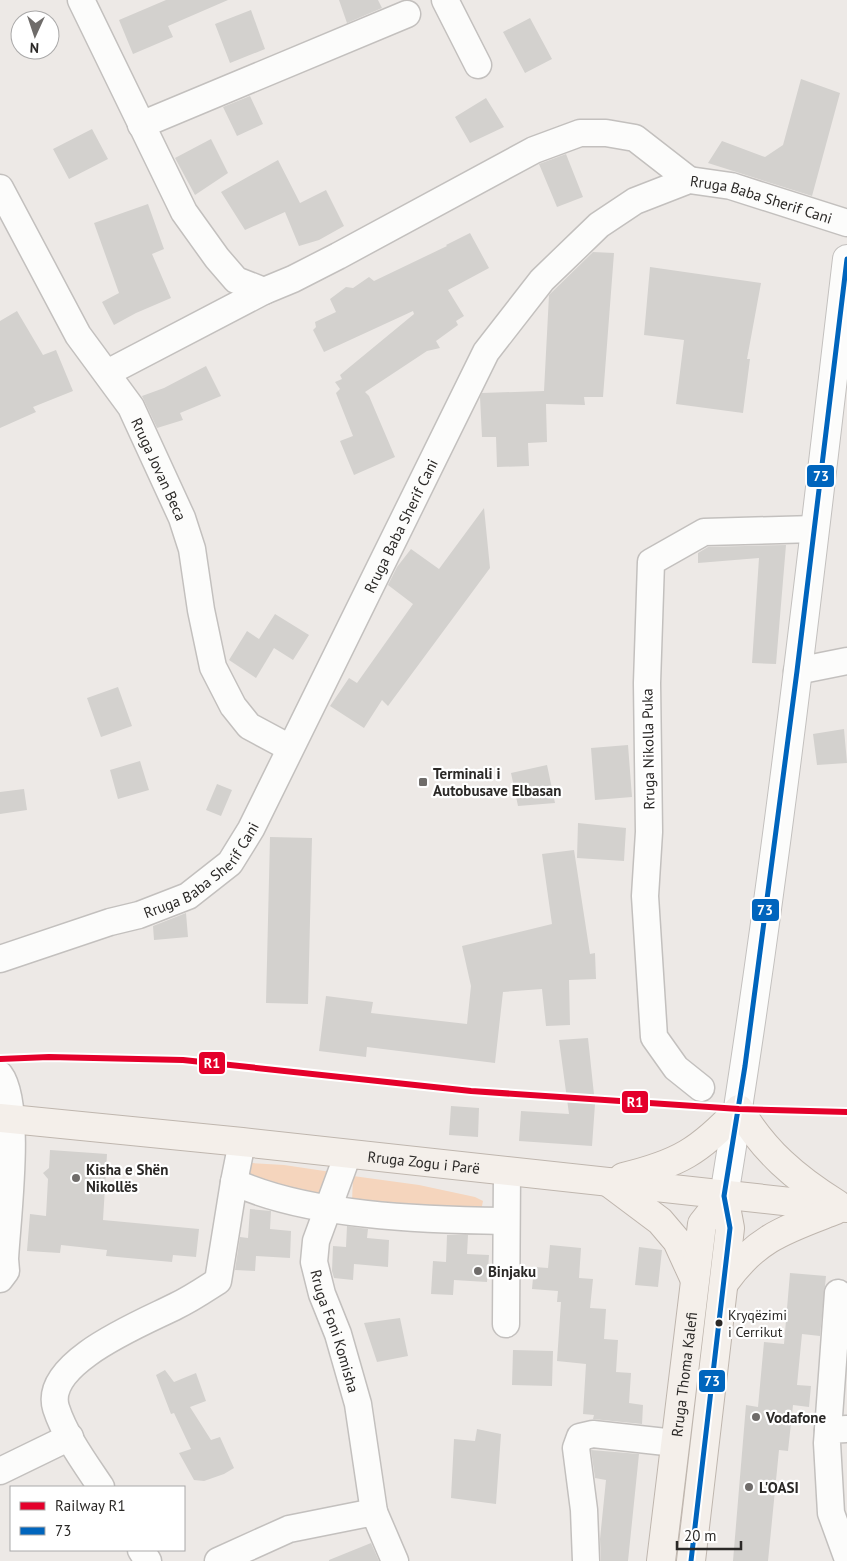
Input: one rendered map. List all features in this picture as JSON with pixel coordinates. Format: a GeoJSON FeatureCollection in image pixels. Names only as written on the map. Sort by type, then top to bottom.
{"type":"FeatureCollection","features":[{"type":"Feature","properties":{"kind":"main road","name":"Rruga Thoma Kalefi"},"geometry":{"type":"LineString","coordinates":[[691,1561],[730,1228],[724,1196],[738,1109],[797,671],[847,259]]}},
{"type":"Feature","properties":{"kind":"main road"},"geometry":{"type":"LineString","coordinates":[[607,1181],[657,1169],[690,1154],[717,1132],[738,1109],[755,1136],[775,1158],[810,1188],[845,1208]]}},
{"type":"Feature","properties":{"kind":"main road","name":"Rruga Zogu i Parë"},"geometry":{"type":"LineString","coordinates":[[6,1119],[242,1142],[845,1208]]}},
{"type":"Feature","properties":{"kind":"main road"},"geometry":{"type":"LineString","coordinates":[[607,1181],[660,1221],[677,1241],[694,1278]]}},
{"type":"Feature","properties":{"kind":"main road","name":"Rruga Thoma Kalefi"},"geometry":{"type":"LineString","coordinates":[[661,1561],[702,1224],[724,1196]]}},
{"type":"Feature","properties":{"kind":"main road"},"geometry":{"type":"LineString","coordinates":[[725,1282],[745,1256],[770,1237],[845,1208]]}},
{"type":"Feature","properties":{"kind":"street"},"geometry":{"type":"LineString","coordinates":[[81,0],[184,212],[203,240],[236,280],[264,291]]}},
{"type":"Feature","properties":{"kind":"street"},"geometry":{"type":"LineString","coordinates":[[445,0],[478,65]]}},
{"type":"Feature","properties":{"kind":"street"},"geometry":{"type":"LineString","coordinates":[[141,125],[407,14]]}},
{"type":"Feature","properties":{"kind":"street"},"geometry":{"type":"LineString","coordinates":[[107,373],[264,291],[323,264],[534,150],[580,133],[606,133],[635,138],[689,180]]}},
{"type":"Feature","properties":{"kind":"street","name":"Rruga Baba Sherif Cani"},"geometry":{"type":"LineString","coordinates":[[0,959],[110,922],[139,915],[188,896],[230,863],[251,829],[486,352],[542,280],[599,226],[635,201],[689,180],[732,186],[847,223]]}},
{"type":"Feature","properties":{"kind":"street","name":"Rruga Jovan Beca"},"geometry":{"type":"LineString","coordinates":[[0,188],[78,335],[131,407],[182,518],[192,549],[212,667],[233,706],[249,726],[290,748]]}},
{"type":"Feature","properties":{"kind":"street","name":"Rruga Nikolla Puka"},"geometry":{"type":"LineString","coordinates":[[701,1088],[676,1068],[654,1036],[645,896],[649,823],[647,683],[651,562],[704,532],[815,529]]}},
{"type":"Feature","properties":{"kind":"street"},"geometry":{"type":"LineString","coordinates":[[797,671],[847,661]]}},
{"type":"Feature","properties":{"kind":"street"},"geometry":{"type":"LineString","coordinates":[[0,1075],[5,1081],[6,1119],[6,1271],[0,1279]]}},
{"type":"Feature","properties":{"kind":"street"},"geometry":{"type":"LineString","coordinates":[[100,1486],[70,1437],[56,1408],[55,1397],[58,1385],[78,1360],[102,1344],[193,1298],[218,1281],[242,1142]]}},
{"type":"Feature","properties":{"kind":"street","name":"Rruga Foni Komisha"},"geometry":{"type":"LineString","coordinates":[[348,1154],[316,1241],[314,1262],[322,1294],[338,1334],[358,1404],[374,1512],[395,1561]]}},
{"type":"Feature","properties":{"kind":"street"},"geometry":{"type":"LineString","coordinates":[[506,1324],[505,1221],[507,1171]]}},
{"type":"Feature","properties":{"kind":"street"},"geometry":{"type":"LineString","coordinates":[[234,1182],[277,1198],[329,1208],[449,1220],[505,1221]]}},
{"type":"Feature","properties":{"kind":"street"},"geometry":{"type":"LineString","coordinates":[[838,1293],[838,1430],[827,1443],[831,1513],[847,1557]]}},
{"type":"Feature","properties":{"kind":"street"},"geometry":{"type":"LineString","coordinates":[[586,1561],[584,1510],[576,1448],[580,1437],[592,1434],[675,1443]]}},
{"type":"Feature","properties":{"kind":"street"},"geometry":{"type":"LineString","coordinates":[[0,1471],[70,1437]]}},
{"type":"Feature","properties":{"kind":"street"},"geometry":{"type":"LineString","coordinates":[[218,1561],[289,1529],[374,1512]]}},
{"type":"Feature","properties":{"kind":"shaded area"},"geometry":{"type":"Polygon","coordinates":[[[252,1163],[284,1165],[331,1172],[328,1199],[300,1196],[248,1175],[248,1166],[252,1163]]]}},
{"type":"Feature","properties":{"kind":"shaded area"},"geometry":{"type":"Polygon","coordinates":[[[353,1176],[419,1185],[475,1197],[483,1201],[481,1211],[352,1202],[353,1176]]]}},
{"type":"Feature","properties":{"kind":"building"},"geometry":{"type":"Polygon","coordinates":[[[166,0],[228,0],[168,26],[173,37],[133,54],[119,20],[166,0]]]}},
{"type":"Feature","properties":{"kind":"building"},"geometry":{"type":"Polygon","coordinates":[[[339,0],[378,0],[382,8],[347,23],[339,0]]]}},
{"type":"Feature","properties":{"kind":"building"},"geometry":{"type":"Polygon","coordinates":[[[251,10],[265,49],[230,63],[215,24],[251,10]]]}},
{"type":"Feature","properties":{"kind":"building"},"geometry":{"type":"Polygon","coordinates":[[[530,18],[552,59],[525,73],[503,32],[530,18]]]}},
{"type":"Feature","properties":{"kind":"building"},"geometry":{"type":"Polygon","coordinates":[[[801,79],[840,93],[812,196],[708,163],[722,141],[765,157],[783,145],[801,79]]]}},
{"type":"Feature","properties":{"kind":"building"},"geometry":{"type":"Polygon","coordinates":[[[250,96],[263,124],[237,136],[223,107],[250,96]]]}},
{"type":"Feature","properties":{"kind":"building"},"geometry":{"type":"Polygon","coordinates":[[[486,98],[504,127],[470,143],[455,117],[486,98]]]}},
{"type":"Feature","properties":{"kind":"building"},"geometry":{"type":"Polygon","coordinates":[[[92,129],[108,159],[69,179],[53,149],[92,129]]]}},
{"type":"Feature","properties":{"kind":"building"},"geometry":{"type":"Polygon","coordinates":[[[211,139],[228,173],[195,195],[175,158],[211,139]]]}},
{"type":"Feature","properties":{"kind":"building"},"geometry":{"type":"Polygon","coordinates":[[[566,154],[583,197],[557,207],[539,164],[566,154]]]}},
{"type":"Feature","properties":{"kind":"building"},"geometry":{"type":"Polygon","coordinates":[[[278,160],[300,203],[326,190],[344,226],[319,240],[299,246],[285,212],[245,230],[221,192],[278,160]]]}},
{"type":"Feature","properties":{"kind":"building"},"geometry":{"type":"Polygon","coordinates":[[[148,204],[164,249],[152,254],[171,298],[114,325],[102,302],[119,293],[94,223],[148,204]]]}},
{"type":"Feature","properties":{"kind":"building"},"geometry":{"type":"Polygon","coordinates":[[[470,233],[489,268],[448,290],[464,316],[456,321],[458,325],[436,341],[440,348],[427,351],[365,392],[369,396],[395,457],[354,475],[340,441],[353,436],[336,393],[340,389],[335,382],[342,379],[340,375],[414,314],[413,311],[324,352],[313,330],[316,327],[315,322],[336,312],[330,299],[346,287],[353,288],[369,277],[374,281],[470,233]]]}},
{"type":"Feature","properties":{"kind":"building"},"geometry":{"type":"Polygon","coordinates":[[[593,252],[614,253],[603,397],[584,397],[585,405],[546,404],[547,442],[528,443],[529,466],[497,467],[496,437],[482,437],[480,397],[482,393],[544,391],[549,295],[593,252]]]}},
{"type":"Feature","properties":{"kind":"building"},"geometry":{"type":"Polygon","coordinates":[[[650,267],[761,283],[747,359],[750,359],[743,413],[676,404],[684,340],[644,335],[650,267]]]}},
{"type":"Feature","properties":{"kind":"building"},"geometry":{"type":"Polygon","coordinates":[[[17,311],[43,355],[56,350],[73,391],[33,407],[36,412],[0,428],[0,321],[17,311]]]}},
{"type":"Feature","properties":{"kind":"building"},"geometry":{"type":"Polygon","coordinates":[[[206,366],[221,396],[180,413],[183,420],[157,428],[142,396],[164,388],[206,366]]]}},
{"type":"Feature","properties":{"kind":"building"},"geometry":{"type":"Polygon","coordinates":[[[484,508],[490,568],[388,706],[382,700],[364,728],[330,706],[349,678],[357,683],[413,604],[388,585],[397,567],[411,549],[439,569],[484,508]]]}},
{"type":"Feature","properties":{"kind":"building"},"geometry":{"type":"Polygon","coordinates":[[[786,545],[776,664],[752,663],[759,558],[698,563],[698,553],[708,547],[786,545]]]}},
{"type":"Feature","properties":{"kind":"building"},"geometry":{"type":"Polygon","coordinates":[[[275,614],[309,635],[293,660],[274,648],[256,678],[229,660],[247,631],[259,639],[275,614]]]}},
{"type":"Feature","properties":{"kind":"building"},"geometry":{"type":"Polygon","coordinates":[[[118,687],[132,726],[101,737],[87,698],[118,687]]]}},
{"type":"Feature","properties":{"kind":"building"},"geometry":{"type":"Polygon","coordinates":[[[844,729],[847,763],[817,765],[813,734],[844,729]]]}},
{"type":"Feature","properties":{"kind":"building"},"geometry":{"type":"Polygon","coordinates":[[[628,745],[632,797],[595,800],[591,748],[628,745]]]}},
{"type":"Feature","properties":{"kind":"building"},"geometry":{"type":"Polygon","coordinates":[[[140,761],[149,790],[118,799],[110,770],[140,761]]]}},
{"type":"Feature","properties":{"kind":"building"},"geometry":{"type":"Polygon","coordinates":[[[547,765],[555,803],[518,806],[511,773],[547,765]]]}},
{"type":"Feature","properties":{"kind":"building"},"geometry":{"type":"Polygon","coordinates":[[[217,784],[232,790],[221,816],[206,810],[217,784]]]}},
{"type":"Feature","properties":{"kind":"building"},"geometry":{"type":"Polygon","coordinates":[[[24,789],[27,810],[0,814],[0,792],[24,789]]]}},
{"type":"Feature","properties":{"kind":"building"},"geometry":{"type":"Polygon","coordinates":[[[578,823],[626,828],[624,861],[577,858],[578,823]]]}},
{"type":"Feature","properties":{"kind":"building"},"geometry":{"type":"Polygon","coordinates":[[[270,837],[312,838],[308,1004],[266,1003],[270,837]]]}},
{"type":"Feature","properties":{"kind":"building"},"geometry":{"type":"Polygon","coordinates":[[[574,850],[590,954],[595,953],[596,979],[569,980],[570,1025],[546,1026],[542,989],[503,992],[495,1063],[367,1047],[366,1057],[319,1051],[326,996],[373,1002],[371,1013],[467,1024],[471,986],[462,946],[552,924],[542,854],[574,850]]]}},
{"type":"Feature","properties":{"kind":"building"},"geometry":{"type":"Polygon","coordinates":[[[186,913],[188,937],[154,940],[153,926],[186,913]]]}},
{"type":"Feature","properties":{"kind":"building"},"geometry":{"type":"Polygon","coordinates":[[[588,1038],[595,1104],[592,1146],[519,1141],[521,1111],[569,1114],[559,1040],[588,1038]]]}},
{"type":"Feature","properties":{"kind":"building"},"geometry":{"type":"Polygon","coordinates":[[[451,1106],[479,1108],[478,1137],[449,1135],[451,1106]]]}},
{"type":"Feature","properties":{"kind":"building"},"geometry":{"type":"Polygon","coordinates":[[[50,1150],[107,1154],[103,1220],[199,1229],[196,1257],[173,1255],[172,1262],[106,1256],[107,1250],[61,1245],[60,1253],[27,1251],[30,1214],[46,1216],[48,1179],[43,1173],[49,1168],[50,1150]]]}},
{"type":"Feature","properties":{"kind":"building"},"geometry":{"type":"Polygon","coordinates":[[[250,1209],[271,1211],[270,1229],[291,1231],[290,1258],[256,1256],[255,1271],[235,1270],[240,1237],[248,1238],[250,1209]]]}},
{"type":"Feature","properties":{"kind":"building"},"geometry":{"type":"Polygon","coordinates":[[[347,1226],[368,1229],[367,1238],[389,1240],[388,1267],[354,1264],[353,1280],[334,1278],[332,1271],[333,1246],[346,1247],[347,1226]]]}},
{"type":"Feature","properties":{"kind":"building"},"geometry":{"type":"Polygon","coordinates":[[[447,1235],[468,1235],[467,1254],[489,1255],[487,1282],[454,1280],[453,1295],[431,1294],[433,1261],[446,1262],[447,1235]]]}},
{"type":"Feature","properties":{"kind":"building"},"geometry":{"type":"Polygon","coordinates":[[[550,1245],[581,1248],[579,1278],[593,1279],[590,1308],[606,1309],[604,1339],[618,1340],[616,1372],[631,1373],[629,1403],[643,1405],[642,1424],[593,1419],[594,1415],[583,1414],[586,1364],[557,1361],[561,1302],[557,1302],[558,1291],[532,1289],[534,1267],[548,1268],[550,1245]]]}},
{"type":"Feature","properties":{"kind":"building"},"geometry":{"type":"Polygon","coordinates":[[[639,1247],[662,1250],[658,1287],[635,1285],[639,1247]]]}},
{"type":"Feature","properties":{"kind":"building"},"geometry":{"type":"Polygon","coordinates":[[[790,1273],[826,1276],[820,1336],[802,1334],[797,1385],[811,1386],[809,1407],[793,1405],[788,1451],[779,1450],[768,1561],[733,1561],[746,1405],[758,1407],[764,1342],[784,1344],[790,1273]]]}},
{"type":"Feature","properties":{"kind":"building"},"geometry":{"type":"Polygon","coordinates":[[[400,1318],[408,1356],[377,1362],[364,1323],[400,1318]]]}},
{"type":"Feature","properties":{"kind":"building"},"geometry":{"type":"Polygon","coordinates":[[[513,1350],[553,1351],[552,1386],[512,1385],[513,1350]]]}},
{"type":"Feature","properties":{"kind":"building"},"geometry":{"type":"Polygon","coordinates":[[[165,1370],[174,1382],[196,1373],[206,1401],[190,1407],[211,1440],[220,1437],[234,1468],[224,1474],[204,1481],[194,1480],[179,1453],[191,1449],[174,1413],[171,1414],[156,1375],[165,1370]]]}},
{"type":"Feature","properties":{"kind":"building"},"geometry":{"type":"Polygon","coordinates":[[[477,1429],[501,1434],[496,1504],[451,1498],[454,1439],[475,1441],[477,1429]]]}},
{"type":"Feature","properties":{"kind":"building"},"geometry":{"type":"Polygon","coordinates":[[[591,1450],[639,1454],[628,1561],[601,1561],[600,1539],[606,1480],[595,1478],[591,1450]]]}},
{"type":"Feature","properties":{"kind":"building"},"geometry":{"type":"Polygon","coordinates":[[[371,1543],[379,1561],[329,1561],[329,1560],[371,1543]]]}},
{"type":"Feature","properties":{"kind":"rail line","name":"R1"},"geometry":{"type":"LineString","coordinates":[[0,1059],[49,1057],[183,1060],[471,1091],[739,1109],[847,1112]]}},
{"type":"Feature","properties":{"kind":"transit line","name":"73"},"geometry":{"type":"LineString","coordinates":[[691,1561],[730,1228],[724,1196],[745,1066],[797,671],[847,259]]}},
{"type":"Feature","properties":{"kind":"place","name":"Terminali i Autobusave Elbasan"},"geometry":{"type":"Point","coordinates":[423,782]}},
{"type":"Feature","properties":{"kind":"place","name":"Kisha e Shën Nikollës"},"geometry":{"type":"Point","coordinates":[76,1178]}},
{"type":"Feature","properties":{"kind":"place","name":"Binjaku"},"geometry":{"type":"Point","coordinates":[478,1271]}},
{"type":"Feature","properties":{"kind":"place","name":"Kryqëzimi i Cerrikut"},"geometry":{"type":"Point","coordinates":[719,1323]}},
{"type":"Feature","properties":{"kind":"place","name":"Vodafone"},"geometry":{"type":"Point","coordinates":[756,1417]}},
{"type":"Feature","properties":{"kind":"place","name":"L'OASI"},"geometry":{"type":"Point","coordinates":[749,1487]}}]}
